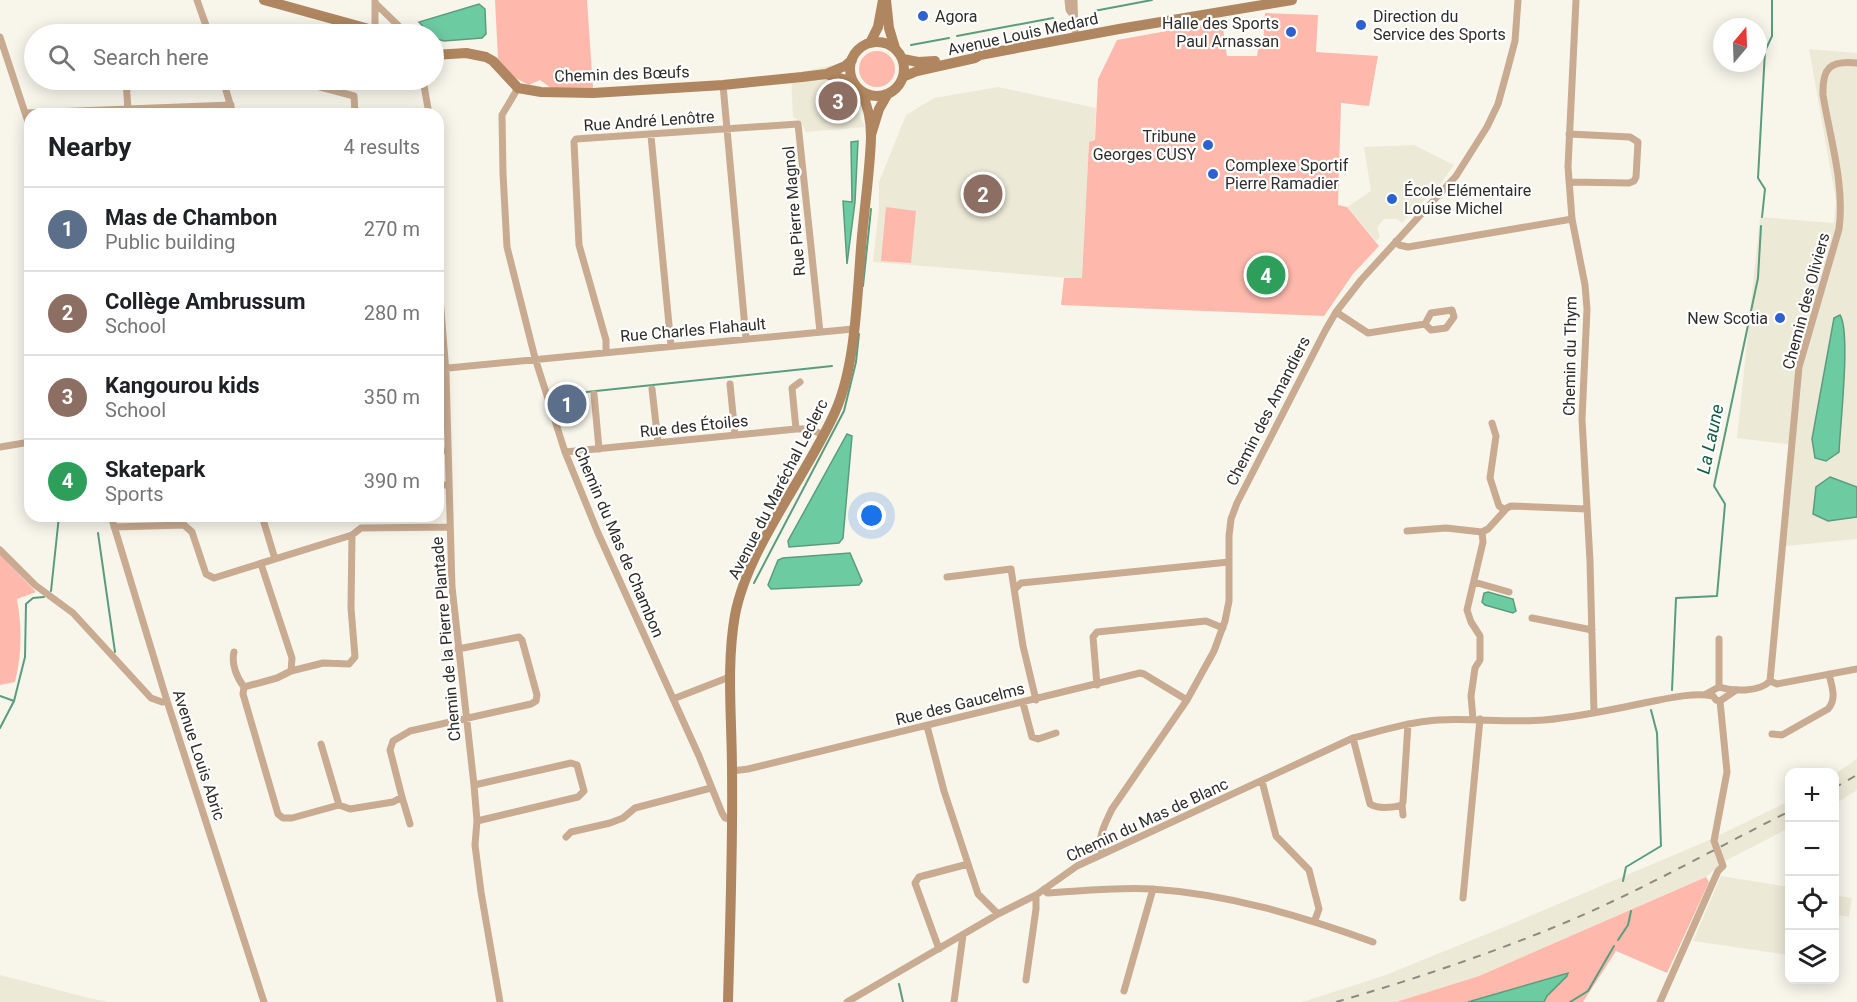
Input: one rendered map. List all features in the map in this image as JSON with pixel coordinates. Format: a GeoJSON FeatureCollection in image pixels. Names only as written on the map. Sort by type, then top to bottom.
{"type":"FeatureCollection","features":[{"type":"Feature","properties":{"kind":"street"},"geometry":{"type":"LineString","coordinates":[[197,0],[205,24]]}},
{"type":"Feature","properties":{"kind":"street"},"geometry":{"type":"LineString","coordinates":[[264,0],[350,24]]}},
{"type":"Feature","properties":{"kind":"street"},"geometry":{"type":"LineString","coordinates":[[870,43],[878,27],[885,0]]}},
{"type":"Feature","properties":{"kind":"street"},"geometry":{"type":"LineString","coordinates":[[885,0],[895,48],[905,66],[903,77],[896,90],[887,95],[872,96],[861,92],[853,82],[850,69],[857,51],[870,43],[881,42],[895,48]]}},
{"type":"Feature","properties":{"kind":"street"},"geometry":{"type":"LineString","coordinates":[[1068,0],[1069,10],[1073,15]]}},
{"type":"Feature","properties":{"kind":"street"},"geometry":{"type":"LineString","coordinates":[[1074,0],[1075,32]]}},
{"type":"Feature","properties":{"kind":"street","name":"Avenue Louis Medard"},"geometry":{"type":"LineString","coordinates":[[903,59],[929,62],[981,48],[1253,0]]}},
{"type":"Feature","properties":{"kind":"street","name":"Avenue Louis Medard"},"geometry":{"type":"LineString","coordinates":[[903,77],[917,71],[980,55],[1292,0]]}},
{"type":"Feature","properties":{"kind":"street","name":"Chemin des Amandiers"},"geometry":{"type":"LineString","coordinates":[[1102,853],[1100,848],[1103,826],[1112,809],[1187,700],[1214,651],[1223,628],[1229,601],[1231,519],[1240,494],[1336,312],[1395,241],[1456,176],[1487,127],[1498,104],[1515,41],[1517,4],[1512,0]]}},
{"type":"Feature","properties":{"kind":"street","name":"Chemin du Thym"},"geometry":{"type":"LineString","coordinates":[[1576,0],[1569,134],[1569,182],[1572,219],[1585,285],[1587,309],[1582,419],[1594,713]]}},
{"type":"Feature","properties":{"kind":"street"},"geometry":{"type":"LineString","coordinates":[[375,24],[376,2]]}},
{"type":"Feature","properties":{"kind":"street"},"geometry":{"type":"LineString","coordinates":[[376,2],[394,23]]}},
{"type":"Feature","properties":{"kind":"street"},"geometry":{"type":"LineString","coordinates":[[0,37],[24,108]]}},
{"type":"Feature","properties":{"kind":"street"},"geometry":{"type":"LineString","coordinates":[[444,54],[466,52],[486,57],[494,62],[518,88]]}},
{"type":"Feature","properties":{"kind":"street","name":"Chemin des Bœufs"},"geometry":{"type":"LineString","coordinates":[[518,88],[541,93],[593,93],[723,85],[826,74],[846,66],[852,60]]}},
{"type":"Feature","properties":{"kind":"street","name":"Chemin des Oliviers"},"geometry":{"type":"LineString","coordinates":[[1770,681],[1799,367],[1841,216],[1839,186],[1822,95],[1822,80],[1827,69],[1836,63],[1857,63]]}},
{"type":"Feature","properties":{"kind":"street","name":"Chemin des Bœufs"},"geometry":{"type":"LineString","coordinates":[[826,74],[853,82]]}},
{"type":"Feature","properties":{"kind":"street"},"geometry":{"type":"LineString","coordinates":[[723,85],[725,129],[746,339]]}},
{"type":"Feature","properties":{"kind":"street","name":"Chemin du Mas de Chambon"},"geometry":{"type":"LineString","coordinates":[[518,88],[502,115],[502,174],[507,247],[535,358],[566,452],[598,533],[699,756],[722,813],[725,818],[731,819]]}},
{"type":"Feature","properties":{"kind":"street"},"geometry":{"type":"LineString","coordinates":[[127,90],[128,108]]}},
{"type":"Feature","properties":{"kind":"street"},"geometry":{"type":"LineString","coordinates":[[226,90],[232,108]]}},
{"type":"Feature","properties":{"kind":"street"},"geometry":{"type":"LineString","coordinates":[[332,90],[354,96],[355,108]]}},
{"type":"Feature","properties":{"kind":"street"},"geometry":{"type":"LineString","coordinates":[[425,90],[428,108]]}},
{"type":"Feature","properties":{"kind":"street","name":"Avenue du Maréchal Leclerc"},"geometry":{"type":"LineString","coordinates":[[728,1002],[732,640],[739,599],[754,561],[824,435],[845,386],[853,329],[871,135],[868,106],[861,92]]}},
{"type":"Feature","properties":{"kind":"street","name":"Avenue du Maréchal Leclerc"},"geometry":{"type":"LineString","coordinates":[[871,135],[879,109],[887,95]]}},
{"type":"Feature","properties":{"kind":"street"},"geometry":{"type":"LineString","coordinates":[[169,108],[231,105]]}},
{"type":"Feature","properties":{"kind":"street","name":"Rue Pierre Magnol"},"geometry":{"type":"LineString","coordinates":[[725,129],[796,123],[799,126],[820,332]]}},
{"type":"Feature","properties":{"kind":"street","name":"Rue André Lenôtre"},"geometry":{"type":"LineString","coordinates":[[606,352],[606,340],[579,245],[574,142],[576,139],[651,136],[725,129]]}},
{"type":"Feature","properties":{"kind":"street"},"geometry":{"type":"LineString","coordinates":[[1569,134],[1630,137],[1638,142],[1634,181],[1629,183],[1569,182]]}},
{"type":"Feature","properties":{"kind":"street"},"geometry":{"type":"LineString","coordinates":[[651,136],[671,346]]}},
{"type":"Feature","properties":{"kind":"street"},"geometry":{"type":"LineString","coordinates":[[1395,241],[1399,245],[1408,247],[1572,219]]}},
{"type":"Feature","properties":{"kind":"street"},"geometry":{"type":"LineString","coordinates":[[1336,312],[1368,333],[1425,324]]}},
{"type":"Feature","properties":{"kind":"street","name":"Rue Charles Flahault"},"geometry":{"type":"LineString","coordinates":[[444,369],[535,358],[853,329]]}},
{"type":"Feature","properties":{"kind":"street"},"geometry":{"type":"LineString","coordinates":[[796,429],[792,388],[800,382]]}},
{"type":"Feature","properties":{"kind":"street"},"geometry":{"type":"LineString","coordinates":[[730,384],[735,435]]}},
{"type":"Feature","properties":{"kind":"street"},"geometry":{"type":"LineString","coordinates":[[651,389],[658,442]]}},
{"type":"Feature","properties":{"kind":"street"},"geometry":{"type":"LineString","coordinates":[[594,394],[599,449]]}},
{"type":"Feature","properties":{"kind":"street","name":"Chemin de la Pierre Plantade"},"geometry":{"type":"LineString","coordinates":[[444,402],[452,587],[474,785],[477,820],[475,846],[500,1002]]}},
{"type":"Feature","properties":{"kind":"street"},"geometry":{"type":"LineString","coordinates":[[1492,423],[1496,436],[1490,478],[1499,506],[1505,510]]}},
{"type":"Feature","properties":{"kind":"street","name":"Rue des Étoiles"},"geometry":{"type":"LineString","coordinates":[[566,452],[796,429],[809,429],[824,435]]}},
{"type":"Feature","properties":{"kind":"street"},"geometry":{"type":"LineString","coordinates":[[0,447],[24,443]]}},
{"type":"Feature","properties":{"kind":"street"},"geometry":{"type":"LineString","coordinates":[[1407,531],[1446,528],[1482,532],[1511,506],[1587,509]]}},
{"type":"Feature","properties":{"kind":"street","name":"Avenue Louis Abric"},"geometry":{"type":"LineString","coordinates":[[113,522],[167,701],[264,1002]]}},
{"type":"Feature","properties":{"kind":"street"},"geometry":{"type":"LineString","coordinates":[[265,522],[275,559]]}},
{"type":"Feature","properties":{"kind":"street"},"geometry":{"type":"LineString","coordinates":[[114,527],[184,525],[192,532],[206,574],[214,578],[352,535],[360,528],[450,527]]}},
{"type":"Feature","properties":{"kind":"street"},"geometry":{"type":"LineString","coordinates":[[1463,898],[1476,719],[1471,696],[1475,668],[1480,660],[1480,636],[1467,610],[1483,542],[1482,532]]}},
{"type":"Feature","properties":{"kind":"street"},"geometry":{"type":"LineString","coordinates":[[244,687],[323,663],[349,664],[355,657],[351,608],[352,535]]}},
{"type":"Feature","properties":{"kind":"street"},"geometry":{"type":"LineString","coordinates":[[0,550],[35,585],[73,613],[150,699],[167,701]]}},
{"type":"Feature","properties":{"kind":"street"},"geometry":{"type":"LineString","coordinates":[[1016,589],[1021,583],[1229,562]]}},
{"type":"Feature","properties":{"kind":"street"},"geometry":{"type":"LineString","coordinates":[[261,564],[292,658],[291,671]]}},
{"type":"Feature","properties":{"kind":"street"},"geometry":{"type":"LineString","coordinates":[[947,577],[1011,569],[1016,589],[1023,646],[1036,700]]}},
{"type":"Feature","properties":{"kind":"street"},"geometry":{"type":"LineString","coordinates":[[1474,582],[1509,592]]}},
{"type":"Feature","properties":{"kind":"street"},"geometry":{"type":"LineString","coordinates":[[1532,618],[1592,630]]}},
{"type":"Feature","properties":{"kind":"street"},"geometry":{"type":"LineString","coordinates":[[1097,685],[1093,637],[1097,632],[1206,621],[1223,628]]}},
{"type":"Feature","properties":{"kind":"street"},"geometry":{"type":"LineString","coordinates":[[410,824],[390,750],[393,741],[410,731],[536,701],[537,695],[522,640],[519,637],[458,649]]}},
{"type":"Feature","properties":{"kind":"street"},"geometry":{"type":"LineString","coordinates":[[1660,1002],[1718,871],[1723,866],[1714,841],[1727,772],[1717,693],[1719,639]]}},
{"type":"Feature","properties":{"kind":"street"},"geometry":{"type":"LineString","coordinates":[[234,652],[232,660],[239,681],[244,687],[243,694],[278,814],[283,818],[292,818],[339,806],[350,809],[393,802],[402,797]]}},
{"type":"Feature","properties":{"kind":"street"},"geometry":{"type":"LineString","coordinates":[[1717,693],[1764,686],[1770,681],[1777,684],[1857,669]]}},
{"type":"Feature","properties":{"kind":"street","name":"Rue des Gaucelms"},"geometry":{"type":"LineString","coordinates":[[732,771],[1144,674],[1187,700]]}},
{"type":"Feature","properties":{"kind":"street"},"geometry":{"type":"LineString","coordinates":[[1772,734],[1782,735],[1833,704],[1834,697],[1829,674]]}},
{"type":"Feature","properties":{"kind":"street"},"geometry":{"type":"LineString","coordinates":[[673,699],[731,678]]}},
{"type":"Feature","properties":{"kind":"street","name":"Chemin du Mas de Blanc"},"geometry":{"type":"LineString","coordinates":[[847,1002],[998,914],[1036,895],[1077,866],[1353,738],[1408,724],[1439,720],[1543,720],[1676,697],[1717,693]]}},
{"type":"Feature","properties":{"kind":"street"},"geometry":{"type":"LineString","coordinates":[[1023,703],[1032,737],[1038,739],[1056,733]]}},
{"type":"Feature","properties":{"kind":"street"},"geometry":{"type":"LineString","coordinates":[[1403,815],[1408,724]]}},
{"type":"Feature","properties":{"kind":"street"},"geometry":{"type":"LineString","coordinates":[[927,726],[944,791],[978,894],[998,914]]}},
{"type":"Feature","properties":{"kind":"street"},"geometry":{"type":"LineString","coordinates":[[1353,738],[1370,804],[1375,807],[1402,805]]}},
{"type":"Feature","properties":{"kind":"street"},"geometry":{"type":"LineString","coordinates":[[321,744],[339,806]]}},
{"type":"Feature","properties":{"kind":"street"},"geometry":{"type":"LineString","coordinates":[[474,785],[572,763],[577,765],[584,791],[578,797],[477,820]]}},
{"type":"Feature","properties":{"kind":"street"},"geometry":{"type":"LineString","coordinates":[[1262,781],[1276,837],[1308,870],[1319,909],[1315,921]]}},
{"type":"Feature","properties":{"kind":"street"},"geometry":{"type":"LineString","coordinates":[[566,837],[571,832],[623,819],[635,808],[711,788]]}},
{"type":"Feature","properties":{"kind":"street"},"geometry":{"type":"LineString","coordinates":[[939,949],[915,884],[919,877],[968,864]]}},
{"type":"Feature","properties":{"kind":"street"},"geometry":{"type":"LineString","coordinates":[[1044,889],[1047,893],[1153,889],[1240,902],[1315,921],[1373,942]]}},
{"type":"Feature","properties":{"kind":"street"},"geometry":{"type":"LineString","coordinates":[[1124,991],[1153,889]]}},
{"type":"Feature","properties":{"kind":"street"},"geometry":{"type":"LineString","coordinates":[[1026,980],[1036,895]]}},
{"type":"Feature","properties":{"kind":"street"},"geometry":{"type":"LineString","coordinates":[[954,1002],[963,935]]}},
{"type":"Feature","properties":{"kind":"shaded area"},"geometry":{"type":"Polygon","coordinates":[[[495,0],[587,0],[593,88],[552,89],[540,80],[529,85],[513,77],[498,59],[495,0]]]}},
{"type":"Feature","properties":{"kind":"shaded area"},"geometry":{"type":"Polygon","coordinates":[[[479,4],[485,9],[486,34],[482,38],[444,41],[444,24],[421,24],[419,22],[479,4]]]}},
{"type":"Feature","properties":{"kind":"shaded area","name":"Complexe Sportif Pierre Ramadier"},"geometry":{"type":"Polygon","coordinates":[[[1265,13],[1318,15],[1316,52],[1378,56],[1369,106],[1341,103],[1338,205],[1347,207],[1379,246],[1353,274],[1324,316],[1061,305],[1064,278],[1082,278],[1089,142],[1095,140],[1098,79],[1117,40],[1222,21],[1227,56],[1257,56],[1258,49],[1263,48],[1265,13]]]}},
{"type":"Feature","properties":{"kind":"shaded area"},"geometry":{"type":"Polygon","coordinates":[[[1809,49],[1857,53],[1857,539],[1786,546],[1795,445],[1737,438],[1760,217],[1834,223],[1836,201],[1809,49]]]}},
{"type":"Feature","properties":{"kind":"shaded area"},"geometry":{"type":"Polygon","coordinates":[[[877,51],[890,56],[895,69],[890,82],[877,87],[864,82],[859,69],[864,56],[877,51]]]}},
{"type":"Feature","properties":{"kind":"shaded area"},"geometry":{"type":"Polygon","coordinates":[[[838,64],[865,127],[806,132],[801,122],[793,117],[791,74],[838,64]]]}},
{"type":"Feature","properties":{"kind":"shaded area"},"geometry":{"type":"Polygon","coordinates":[[[998,87],[1096,108],[1095,140],[1089,142],[1082,279],[873,262],[879,207],[879,182],[906,115],[934,98],[998,87]]]}},
{"type":"Feature","properties":{"kind":"shaded area"},"geometry":{"type":"Polygon","coordinates":[[[858,141],[855,202],[847,264],[843,201],[852,202],[851,142],[858,141]]]}},
{"type":"Feature","properties":{"kind":"shaded area","name":"École Elémentaire Louise Michel"},"geometry":{"type":"Polygon","coordinates":[[[1414,145],[1454,165],[1441,183],[1402,223],[1397,219],[1384,219],[1377,228],[1380,237],[1376,241],[1347,207],[1371,191],[1364,147],[1414,145]]]}},
{"type":"Feature","properties":{"kind":"shaded area"},"geometry":{"type":"Polygon","coordinates":[[[886,207],[916,211],[911,263],[881,261],[886,207]]]}},
{"type":"Feature","properties":{"kind":"shaded area"},"geometry":{"type":"Polygon","coordinates":[[[1840,315],[1845,340],[1845,359],[1839,452],[1826,461],[1815,458],[1812,439],[1834,318],[1840,315]]]}},
{"type":"Feature","properties":{"kind":"shaded area"},"geometry":{"type":"Polygon","coordinates":[[[847,434],[852,436],[843,538],[839,543],[789,547],[788,541],[847,434]]]}},
{"type":"Feature","properties":{"kind":"shaded area"},"geometry":{"type":"Polygon","coordinates":[[[1830,477],[1857,487],[1857,517],[1828,521],[1813,514],[1816,487],[1830,477]]]}},
{"type":"Feature","properties":{"kind":"shaded area"},"geometry":{"type":"Polygon","coordinates":[[[850,553],[862,581],[859,585],[771,589],[768,585],[778,560],[783,558],[850,553]]]}},
{"type":"Feature","properties":{"kind":"shaded area"},"geometry":{"type":"Polygon","coordinates":[[[0,554],[36,592],[17,599],[20,641],[17,672],[15,682],[0,685],[0,554]]]}},
{"type":"Feature","properties":{"kind":"shaded area"},"geometry":{"type":"Polygon","coordinates":[[[1484,593],[1513,599],[1516,611],[1513,613],[1485,605],[1482,602],[1484,593]]]}},
{"type":"Feature","properties":{"kind":"shaded area"},"geometry":{"type":"Polygon","coordinates":[[[1857,759],[1857,790],[1839,801],[1839,771],[1857,759]]]}},
{"type":"Feature","properties":{"kind":"shaded area"},"geometry":{"type":"Polygon","coordinates":[[[1785,803],[1785,830],[1723,862],[1706,877],[1479,976],[1396,1002],[1302,1002],[1383,976],[1707,841],[1785,803]]]}},
{"type":"Feature","properties":{"kind":"shaded area"},"geometry":{"type":"Polygon","coordinates":[[[1721,876],[1785,886],[1785,954],[1693,941],[1721,876]]]}},
{"type":"Feature","properties":{"kind":"shaded area"},"geometry":{"type":"Polygon","coordinates":[[[1706,877],[1709,882],[1667,973],[1616,951],[1583,1002],[1396,1002],[1479,976],[1706,877]]]}},
{"type":"Feature","properties":{"kind":"shaded area"},"geometry":{"type":"Polygon","coordinates":[[[1839,896],[1852,898],[1849,917],[1839,915],[1839,896]]]}},
{"type":"Feature","properties":{"kind":"shaded area"},"geometry":{"type":"Polygon","coordinates":[[[1568,973],[1544,1002],[1468,1002],[1568,973]]]}},
{"type":"Feature","properties":{"kind":"shaded area"},"geometry":{"type":"Polygon","coordinates":[[[0,975],[89,998],[109,1002],[0,1002],[0,975]]]}},
{"type":"Feature","properties":{"kind":"waterway"},"geometry":{"type":"LineString","coordinates":[[1094,11],[1152,0]]}},
{"type":"Feature","properties":{"kind":"waterway","name":"La Laune"},"geometry":{"type":"LineString","coordinates":[[1762,217],[1765,189],[1758,178],[1765,51],[1772,36],[1772,0]]}},
{"type":"Feature","properties":{"kind":"waterway"},"geometry":{"type":"LineString","coordinates":[[957,36],[1053,18]]}},
{"type":"Feature","properties":{"kind":"waterway"},"geometry":{"type":"LineString","coordinates":[[911,45],[949,38]]}},
{"type":"Feature","properties":{"kind":"waterway"},"geometry":{"type":"LineString","coordinates":[[863,286],[871,209]]}},
{"type":"Feature","properties":{"kind":"waterway","name":"La Laune"},"geometry":{"type":"LineString","coordinates":[[1672,690],[1676,598],[1717,596],[1725,504],[1714,486],[1758,278],[1761,226]]}},
{"type":"Feature","properties":{"kind":"waterway"},"geometry":{"type":"LineString","coordinates":[[754,583],[844,411],[856,362],[859,334]]}},
{"type":"Feature","properties":{"kind":"waterway"},"geometry":{"type":"LineString","coordinates":[[558,395],[832,366]]}},
{"type":"Feature","properties":{"kind":"waterway"},"geometry":{"type":"LineString","coordinates":[[51,591],[58,522]]}},
{"type":"Feature","properties":{"kind":"waterway"},"geometry":{"type":"LineString","coordinates":[[98,533],[115,652]]}},
{"type":"Feature","properties":{"kind":"waterway"},"geometry":{"type":"LineString","coordinates":[[0,728],[14,701],[25,657],[26,604],[33,598],[44,597]]}},
{"type":"Feature","properties":{"kind":"waterway"},"geometry":{"type":"LineString","coordinates":[[0,696],[14,701]]}},
{"type":"Feature","properties":{"kind":"waterway","name":"La Laune"},"geometry":{"type":"LineString","coordinates":[[1623,881],[1626,867],[1661,846],[1657,733],[1651,710]]}},
{"type":"Feature","properties":{"kind":"waterway","name":"La Laune"},"geometry":{"type":"LineString","coordinates":[[1618,940],[1628,925],[1631,911]]}},
{"type":"Feature","properties":{"kind":"waterway","name":"La Laune"},"geometry":{"type":"LineString","coordinates":[[1570,1002],[1588,991],[1614,946]]}},
{"type":"Feature","properties":{"kind":"waterway"},"geometry":{"type":"LineString","coordinates":[[899,984],[903,1002]]}},
{"type":"Feature","properties":{"kind":"railway"},"geometry":{"type":"LineString","coordinates":[[1839,785],[1857,775]]}},
{"type":"Feature","properties":{"kind":"railway"},"geometry":{"type":"LineString","coordinates":[[1336,1002],[1454,965],[1569,921],[1652,882],[1785,814]]}},
{"type":"Feature","properties":{"kind":"place","name":"Agora"},"geometry":{"type":"Point","coordinates":[923,16]}},
{"type":"Feature","properties":{"kind":"place","name":"Direction du Service des Sports"},"geometry":{"type":"Point","coordinates":[1361,25]}},
{"type":"Feature","properties":{"kind":"place","name":"Halle des Sports Paul Arnassan"},"geometry":{"type":"Point","coordinates":[1291,32]}},
{"type":"Feature","properties":{"kind":"place","name":"Kangourou kids"},"geometry":{"type":"Point","coordinates":[838,101]}},
{"type":"Feature","properties":{"kind":"place","name":"Tribune Georges CUSY"},"geometry":{"type":"Point","coordinates":[1208,145]}},
{"type":"Feature","properties":{"kind":"place","name":"Complexe Sportif Pierre Ramadier"},"geometry":{"type":"Point","coordinates":[1213,174]}},
{"type":"Feature","properties":{"kind":"place","name":"Collège Ambrussum"},"geometry":{"type":"Point","coordinates":[983,194]}},
{"type":"Feature","properties":{"kind":"place","name":"École Elémentaire Louise Michel"},"geometry":{"type":"Point","coordinates":[1392,199]}},
{"type":"Feature","properties":{"kind":"place","name":"Skatepark"},"geometry":{"type":"Point","coordinates":[1266,275]}},
{"type":"Feature","properties":{"kind":"place","name":"New Scotia"},"geometry":{"type":"Point","coordinates":[1780,318]}},
{"type":"Feature","properties":{"kind":"place","name":"Mas de Chambon"},"geometry":{"type":"Point","coordinates":[567,404]}}]}
